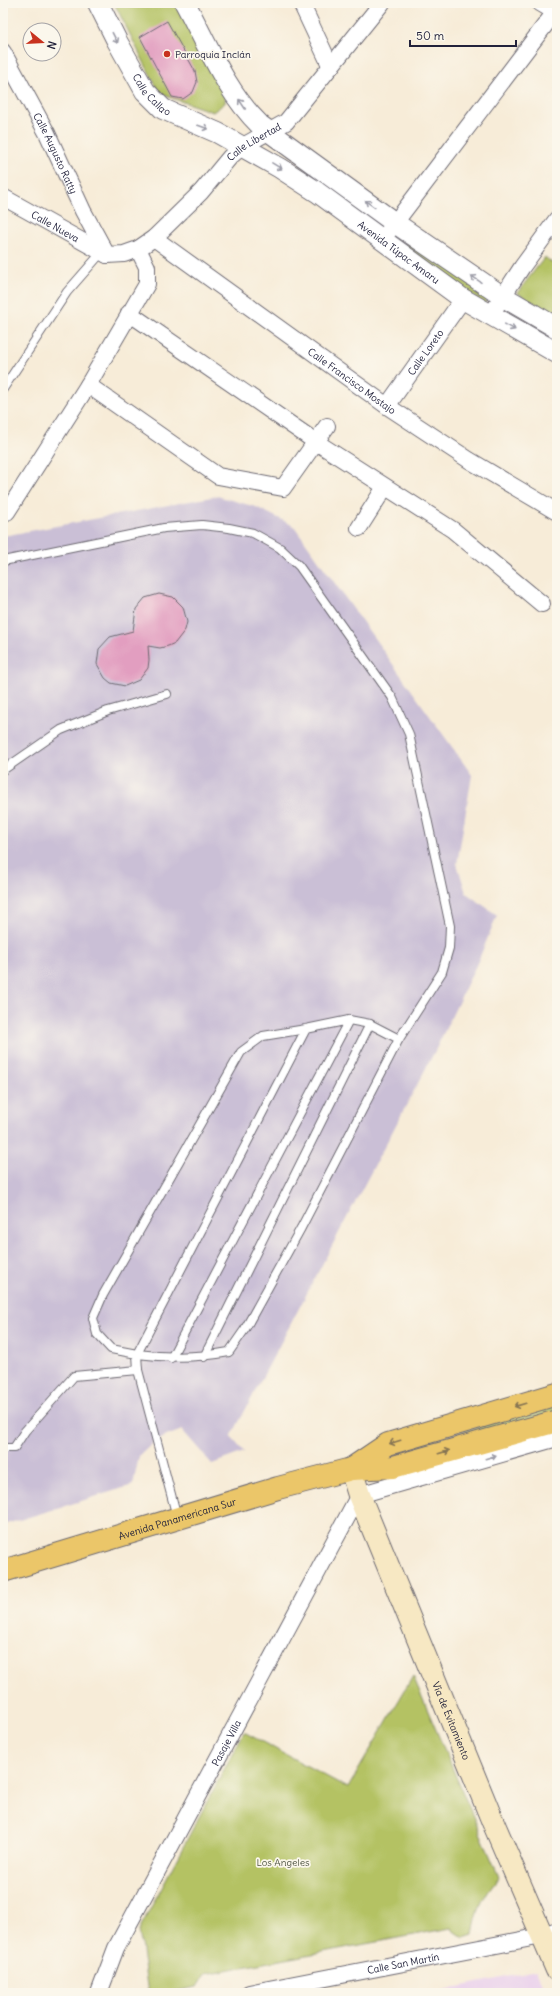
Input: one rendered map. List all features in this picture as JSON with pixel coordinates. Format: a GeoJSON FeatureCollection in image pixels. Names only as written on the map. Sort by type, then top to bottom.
{"type":"FeatureCollection","features":[{"type":"Feature","properties":{"kind":"main road","name":"Avenida Panamericana Sur"},"geometry":{"type":"LineString","coordinates":[[352,1469],[388,1444],[557,1394]]}},
{"type":"Feature","properties":{"kind":"main road","name":"Avenida Panamericana Sur"},"geometry":{"type":"LineString","coordinates":[[3,1571],[177,1517],[352,1469],[393,1467],[557,1421]]}},
{"type":"Feature","properties":{"kind":"main road","name":"Vía de Evitamiento"},"geometry":{"type":"LineString","coordinates":[[352,1469],[359,1495],[454,1728],[549,1933],[557,1970]]}},
{"type":"Feature","properties":{"kind":"street","name":"Calle Callao"},"geometry":{"type":"LineString","coordinates":[[98,3],[116,41],[145,91],[163,109],[218,133],[243,146]]}},
{"type":"Feature","properties":{"kind":"street"},"geometry":{"type":"LineString","coordinates":[[185,3],[229,85],[247,112],[269,132],[395,223],[502,296],[557,328]]}},
{"type":"Feature","properties":{"kind":"street"},"geometry":{"type":"LineString","coordinates":[[301,3],[331,67]]}},
{"type":"Feature","properties":{"kind":"street","name":"Calle Libertad"},"geometry":{"type":"LineString","coordinates":[[104,254],[124,254],[138,249],[154,238],[201,192],[225,161],[243,146],[286,122],[382,3]]}},
{"type":"Feature","properties":{"kind":"street"},"geometry":{"type":"LineString","coordinates":[[382,240],[556,13],[540,3]]}},
{"type":"Feature","properties":{"kind":"street","name":"Calle Augusto Ratty"},"geometry":{"type":"LineString","coordinates":[[3,52],[47,132],[104,254]]}},
{"type":"Feature","properties":{"kind":"street","name":"Avenida Túpac Amaru"},"geometry":{"type":"LineString","coordinates":[[243,146],[317,192],[462,298],[490,316],[557,353]]}},
{"type":"Feature","properties":{"kind":"street","name":"Calle Nueva"},"geometry":{"type":"LineString","coordinates":[[3,198],[104,254]]}},
{"type":"Feature","properties":{"kind":"street"},"geometry":{"type":"LineString","coordinates":[[490,316],[502,296],[557,219]]}},
{"type":"Feature","properties":{"kind":"street","name":"Calle Francisco Mostajo"},"geometry":{"type":"LineString","coordinates":[[154,238],[387,406],[469,460],[557,512]]}},
{"type":"Feature","properties":{"kind":"street"},"geometry":{"type":"LineString","coordinates":[[7,512],[88,385],[147,284],[148,267],[138,249]]}},
{"type":"Feature","properties":{"kind":"street","name":"Calle Loreto"},"geometry":{"type":"LineString","coordinates":[[387,406],[462,298]]}},
{"type":"Feature","properties":{"kind":"street"},"geometry":{"type":"LineString","coordinates":[[129,313],[316,442],[453,530],[542,604]]}},
{"type":"Feature","properties":{"kind":"street"},"geometry":{"type":"LineString","coordinates":[[88,385],[218,476],[283,488],[327,426]]}},
{"type":"Feature","properties":{"kind":"street"},"geometry":{"type":"LineString","coordinates":[[359,528],[385,487]]}},
{"type":"Feature","properties":{"kind":"street"},"geometry":{"type":"LineString","coordinates":[[359,1495],[557,1438]]}},
{"type":"Feature","properties":{"kind":"street","name":"Pasaje Villa"},"geometry":{"type":"LineString","coordinates":[[99,1993],[116,1948],[359,1495]]}},
{"type":"Feature","properties":{"kind":"street","name":"Calle San Martín"},"geometry":{"type":"LineString","coordinates":[[248,1993],[549,1933]]}},
{"type":"Feature","properties":{"kind":"lane"},"geometry":{"type":"LineString","coordinates":[[3,389],[67,292],[104,254]]}},
{"type":"Feature","properties":{"kind":"lane"},"geometry":{"type":"LineString","coordinates":[[3,561],[164,528],[202,525],[229,528],[253,533],[280,548],[299,566],[392,696],[409,734],[450,926],[449,948],[442,972],[399,1039],[245,1329],[229,1352],[204,1356],[171,1358],[111,1349],[97,1334],[93,1318],[103,1295],[241,1052],[263,1036],[349,1020],[370,1024],[399,1039]]}},
{"type":"Feature","properties":{"kind":"lane"},"geometry":{"type":"LineString","coordinates":[[3,770],[61,730],[108,711],[167,694]]}},
{"type":"Feature","properties":{"kind":"lane"},"geometry":{"type":"LineString","coordinates":[[171,1358],[349,1020]]}},
{"type":"Feature","properties":{"kind":"lane"},"geometry":{"type":"LineString","coordinates":[[204,1356],[370,1024]]}},
{"type":"Feature","properties":{"kind":"lane"},"geometry":{"type":"LineString","coordinates":[[177,1517],[138,1370],[138,1354],[306,1029]]}},
{"type":"Feature","properties":{"kind":"lane"},"geometry":{"type":"LineString","coordinates":[[3,1448],[14,1448],[25,1431],[54,1396],[74,1376],[138,1370]]}},
{"type":"Feature","properties":{"kind":"shaded area"},"geometry":{"type":"Polygon","coordinates":[[[217,496],[256,507],[294,526],[472,775],[457,864],[466,893],[497,915],[479,959],[436,1049],[231,1437],[244,1452],[212,1464],[182,1430],[156,1440],[139,1456],[133,1485],[3,1525],[3,536],[217,496]]]}},
{"type":"Feature","properties":{"kind":"shaded area"},"geometry":{"type":"Polygon","coordinates":[[[536,1971],[546,1993],[429,1993],[536,1971]]]}},
{"type":"Feature","properties":{"kind":"green space"},"geometry":{"type":"Polygon","coordinates":[[[114,3],[178,3],[226,88],[225,103],[213,112],[160,94],[114,3]]]}},
{"type":"Feature","properties":{"kind":"green space"},"geometry":{"type":"Polygon","coordinates":[[[410,237],[490,296],[485,304],[404,246],[410,237]]]}},
{"type":"Feature","properties":{"kind":"green space"},"geometry":{"type":"Polygon","coordinates":[[[545,257],[557,267],[557,316],[517,293],[545,257]]]}},
{"type":"Feature","properties":{"kind":"green space"},"geometry":{"type":"Polygon","coordinates":[[[557,1403],[557,1413],[400,1457],[397,1450],[557,1403]]]}},
{"type":"Feature","properties":{"kind":"green space","name":"Los Angeles"},"geometry":{"type":"Polygon","coordinates":[[[413,1676],[499,1877],[484,1897],[476,1918],[473,1935],[464,1938],[451,1928],[205,1974],[197,1987],[166,1993],[148,1993],[139,1930],[244,1732],[348,1788],[413,1676]]]}},
{"type":"Feature","properties":{"kind":"building","name":"Parroquia Inclán"},"geometry":{"type":"Polygon","coordinates":[[[167,21],[195,71],[197,82],[193,92],[183,99],[172,97],[140,37],[167,21]]]}},
{"type":"Feature","properties":{"kind":"building"},"geometry":{"type":"Polygon","coordinates":[[[159,594],[173,597],[183,607],[187,622],[185,630],[175,643],[160,648],[148,646],[148,668],[139,680],[125,686],[111,683],[105,678],[97,664],[99,649],[110,637],[133,631],[136,609],[145,598],[159,594]]]}},
{"type":"Feature","properties":{"kind":"place","name":"Parroquia Inclán"},"geometry":{"type":"Point","coordinates":[167,54]}}]}
